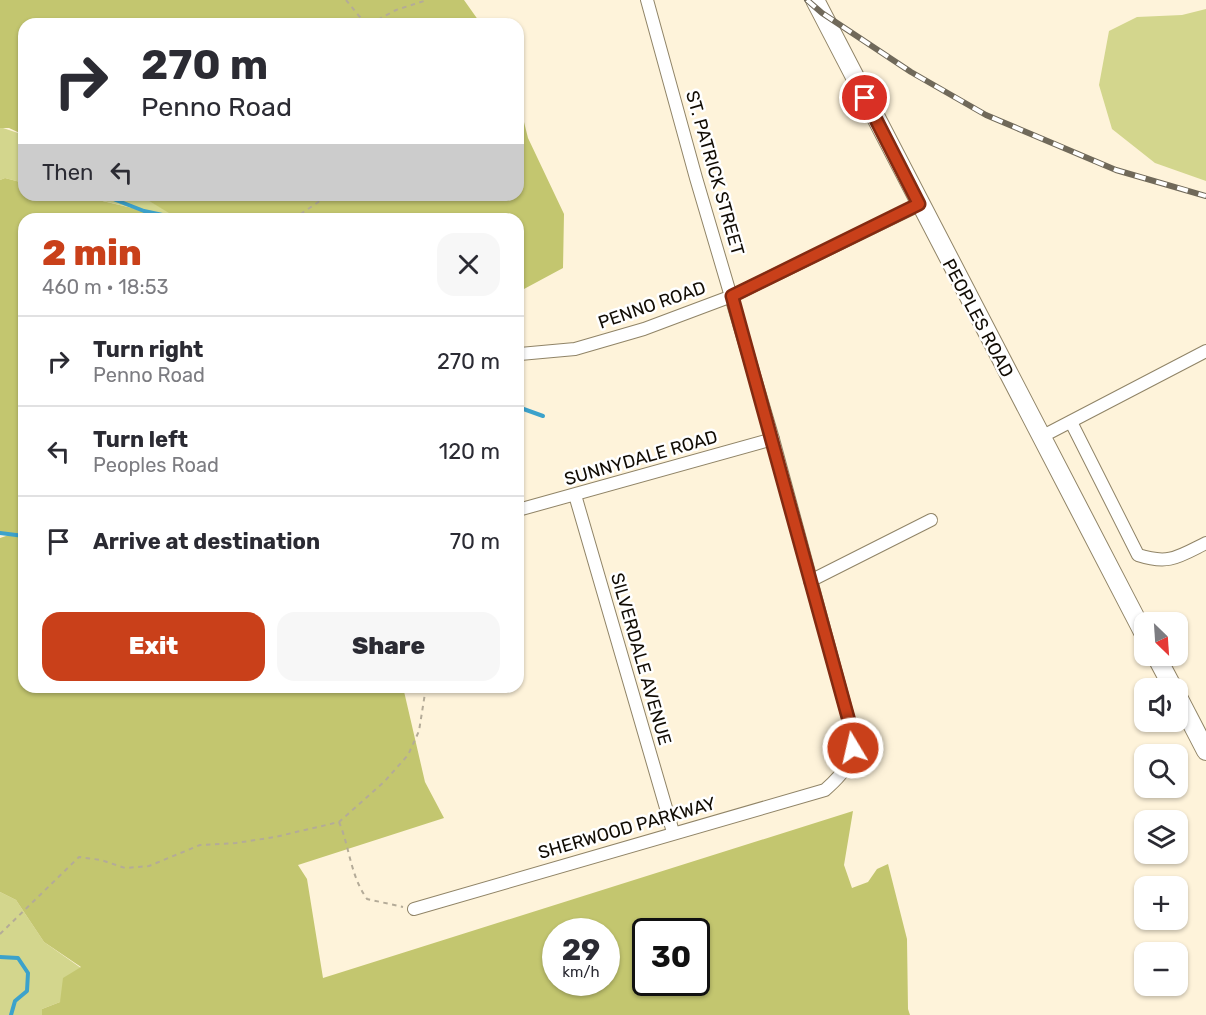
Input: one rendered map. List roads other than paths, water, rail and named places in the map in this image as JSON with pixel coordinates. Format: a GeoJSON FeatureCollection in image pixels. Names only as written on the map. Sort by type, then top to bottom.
{"type":"FeatureCollection","features":[{"type":"Feature","properties":{"kind":"main road","name":"PEOPLES ROAD"},"geometry":{"type":"LineString","coordinates":[[815,0],[1134,615]]}},
{"type":"Feature","properties":{"kind":"main road"},"geometry":{"type":"LineString","coordinates":[[1188,716],[1206,751]]}},
{"type":"Feature","properties":{"kind":"street","name":"ST. PATRICK STREET"},"geometry":{"type":"LineString","coordinates":[[646,0],[773,439],[849,721],[853,748],[845,773]]}},
{"type":"Feature","properties":{"kind":"street","name":"PENNO ROAD"},"geometry":{"type":"LineString","coordinates":[[524,354],[575,349],[644,329],[732,296],[919,204]]}},
{"type":"Feature","properties":{"kind":"street"},"geometry":{"type":"LineString","coordinates":[[1041,437],[1206,351]]}},
{"type":"Feature","properties":{"kind":"street"},"geometry":{"type":"LineString","coordinates":[[1071,422],[1138,555],[1158,561],[1180,556],[1206,543]]}},
{"type":"Feature","properties":{"kind":"street","name":"SUNNYDALE ROAD"},"geometry":{"type":"LineString","coordinates":[[524,508],[773,439]]}},
{"type":"Feature","properties":{"kind":"street","name":"SILVERDALE AVENUE"},"geometry":{"type":"LineString","coordinates":[[575,495],[673,832]]}},
{"type":"Feature","properties":{"kind":"street"},"geometry":{"type":"LineString","coordinates":[[810,581],[931,520]]}},
{"type":"Feature","properties":{"kind":"street","name":"SHERWOOD PARKWAY"},"geometry":{"type":"LineString","coordinates":[[414,909],[673,832],[825,790],[845,773]]}},
{"type":"Feature","properties":{"kind":"waterway"},"geometry":{"type":"LineString","coordinates":[[118,201],[153,213]]}},
{"type":"Feature","properties":{"kind":"waterway"},"geometry":{"type":"LineString","coordinates":[[524,409],[543,416]]}},
{"type":"Feature","properties":{"kind":"waterway"},"geometry":{"type":"LineString","coordinates":[[0,533],[18,535]]}},
{"type":"Feature","properties":{"kind":"waterway"},"geometry":{"type":"LineString","coordinates":[[0,957],[18,958],[28,973],[27,991],[15,1001],[11,1015]]}},
{"type":"Feature","properties":{"kind":"railway"},"geometry":{"type":"LineString","coordinates":[[807,0],[822,13],[911,72],[986,115],[1116,170],[1206,196]]}}]}
